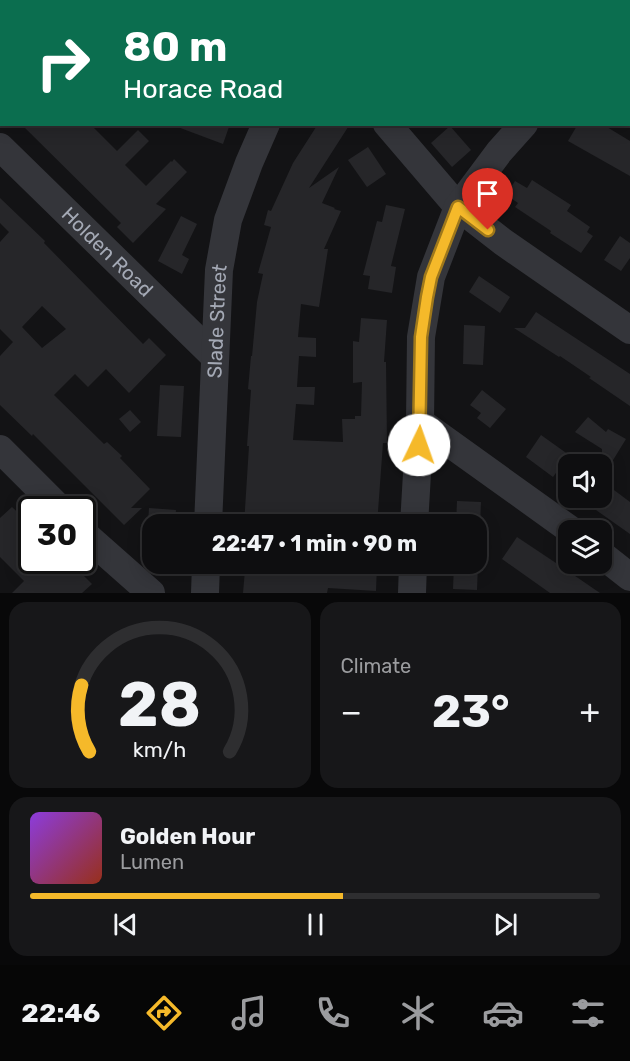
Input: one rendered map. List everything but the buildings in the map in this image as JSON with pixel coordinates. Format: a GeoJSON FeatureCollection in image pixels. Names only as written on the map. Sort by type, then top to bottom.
{"type":"FeatureCollection","features":[{"type":"Feature","properties":{"kind":"street","name":"Slade Street"},"geometry":{"type":"LineString","coordinates":[[208,514],[219,270],[228,220],[265,126]]}},
{"type":"Feature","properties":{"kind":"street"},"geometry":{"type":"LineString","coordinates":[[389,126],[458,207],[503,242],[630,330]]}},
{"type":"Feature","properties":{"kind":"street"},"geometry":{"type":"LineString","coordinates":[[415,514],[420,422],[421,337],[431,277],[458,207],[499,152],[522,126]]}},
{"type":"Feature","properties":{"kind":"street","name":"Holden Road"},"geometry":{"type":"LineString","coordinates":[[0,147],[215,357]]}},
{"type":"Feature","properties":{"kind":"street"},"geometry":{"type":"LineString","coordinates":[[420,422],[558,521]]}},
{"type":"Feature","properties":{"kind":"street"},"geometry":{"type":"LineString","coordinates":[[0,449],[47,496]]}},
{"type":"Feature","properties":{"kind":"street"},"geometry":{"type":"LineString","coordinates":[[96,544],[151,593]]}},
{"type":"Feature","properties":{"kind":"street"},"geometry":{"type":"LineString","coordinates":[[612,563],[630,577]]}},
{"type":"Feature","properties":{"kind":"street"},"geometry":{"type":"LineString","coordinates":[[205,593],[206,574]]}},
{"type":"Feature","properties":{"kind":"street"},"geometry":{"type":"LineString","coordinates":[[412,593],[413,574]]}},
{"type":"Feature","properties":{"kind":"route"},"geometry":{"type":"LineString","coordinates":[[419,445],[421,337],[431,277],[458,207],[488,230]]}}]}
